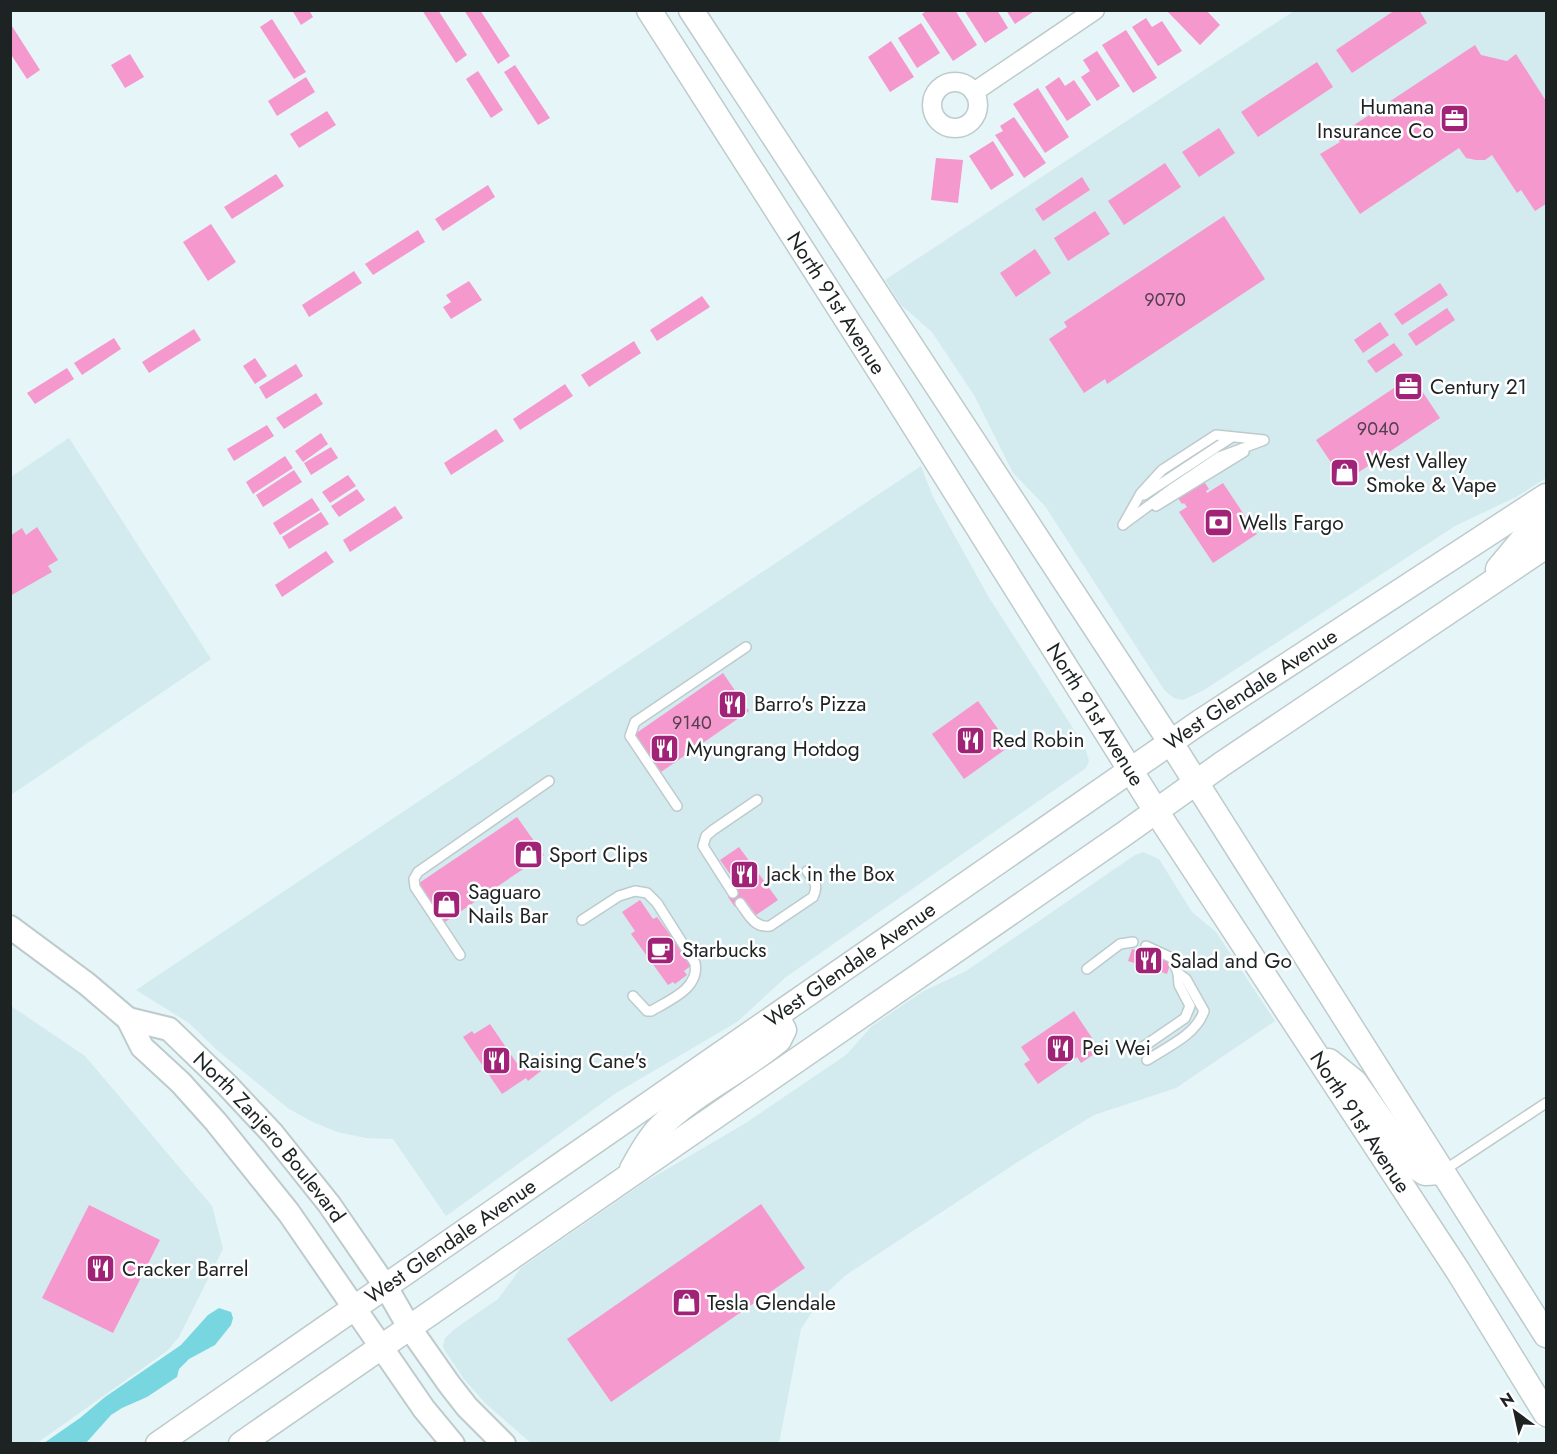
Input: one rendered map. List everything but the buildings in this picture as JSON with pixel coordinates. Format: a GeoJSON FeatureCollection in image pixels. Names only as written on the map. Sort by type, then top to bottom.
{"type":"FeatureCollection","features":[{"type":"Feature","properties":{"kind":"main road","name":"North 91st Avenue"},"geometry":{"type":"LineString","coordinates":[[648,10],[1156,811],[1469,1288],[1546,1414]]}},
{"type":"Feature","properties":{"kind":"main road","name":"North 91st Avenue"},"geometry":{"type":"LineString","coordinates":[[691,10],[1171,743],[1546,1335]]}},
{"type":"Feature","properties":{"kind":"main road"},"geometry":{"type":"LineString","coordinates":[[865,349],[898,329]]}},
{"type":"Feature","properties":{"kind":"main road","name":"West Glendale Avenue"},"geometry":{"type":"LineString","coordinates":[[158,1443],[1171,743],[1546,496]]}},
{"type":"Feature","properties":{"kind":"main road"},"geometry":{"type":"LineString","coordinates":[[1479,592],[1523,539],[1546,523]]}},
{"type":"Feature","properties":{"kind":"main road"},"geometry":{"type":"LineString","coordinates":[[241,1443],[1196,782],[1546,546]]}},
{"type":"Feature","properties":{"kind":"main road"},"geometry":{"type":"LineString","coordinates":[[627,1176],[652,1135],[660,1127],[681,1109],[779,1040],[784,1030],[777,1016]]}},
{"type":"Feature","properties":{"kind":"main road"},"geometry":{"type":"LineString","coordinates":[[1311,1046],[1355,1082],[1417,1168],[1425,1173],[1442,1172]]}},
{"type":"Feature","properties":{"kind":"street"},"geometry":{"type":"LineString","coordinates":[[974,92],[1095,10]]}},
{"type":"Feature","properties":{"kind":"street","name":"North Zanjero Boulevard"},"geometry":{"type":"LineString","coordinates":[[10,927],[87,984],[128,1019],[142,1047],[188,1091],[253,1165],[356,1308],[424,1409],[453,1443]]}},
{"type":"Feature","properties":{"kind":"street","name":"North Zanjero Boulevard"},"geometry":{"type":"LineString","coordinates":[[128,1019],[169,1029],[246,1104],[323,1195],[386,1287],[409,1327],[467,1407],[504,1443]]}},
{"type":"Feature","properties":{"kind":"lane"},"geometry":{"type":"LineString","coordinates":[[1216,435],[1264,440],[1220,457],[1123,525],[1136,500],[1162,470],[1186,453],[1216,435]]}},
{"type":"Feature","properties":{"kind":"lane"},"geometry":{"type":"LineString","coordinates":[[677,806],[630,736],[635,722],[746,647]]}},
{"type":"Feature","properties":{"kind":"lane"},"geometry":{"type":"LineString","coordinates":[[460,955],[416,887],[414,879],[418,872],[549,781]]}},
{"type":"Feature","properties":{"kind":"lane"},"geometry":{"type":"LineString","coordinates":[[734,893],[707,854],[704,846],[706,836],[757,800]]}},
{"type":"Feature","properties":{"kind":"lane"},"geometry":{"type":"LineString","coordinates":[[740,903],[756,924],[762,927],[770,926],[813,897],[816,883],[807,871]]}},
{"type":"Feature","properties":{"kind":"lane"},"geometry":{"type":"LineString","coordinates":[[582,920],[619,896],[635,891],[647,893],[657,903],[695,963],[697,971],[694,981],[687,988],[651,1011],[647,1011],[633,996]]}},
{"type":"Feature","properties":{"kind":"lane"},"geometry":{"type":"LineString","coordinates":[[1087,969],[1120,944],[1133,942]]}},
{"type":"Feature","properties":{"kind":"lane"},"geometry":{"type":"LineString","coordinates":[[1140,1049],[1185,1018],[1190,1006],[1179,985],[1178,973],[1172,958],[1146,946]]}},
{"type":"Feature","properties":{"kind":"lane"},"geometry":{"type":"LineString","coordinates":[[1147,1060],[1193,1030],[1201,1021],[1204,1011],[1186,979],[1178,973]]}},
{"type":"Feature","properties":{"kind":"lane"},"geometry":{"type":"LineString","coordinates":[[1442,1172],[1546,1103]]}},
{"type":"Feature","properties":{"kind":"shaded area"},"geometry":{"type":"Polygon","coordinates":[[[1294,11],[1546,11],[1546,478],[1516,497],[1455,526],[1204,690],[1183,700],[1174,698],[1165,691],[1045,506],[1013,473],[974,395],[932,332],[901,305],[885,280],[1294,11]]]}},
{"type":"Feature","properties":{"kind":"shaded area"},"geometry":{"type":"Polygon","coordinates":[[[69,438],[211,659],[11,795],[11,477],[69,438]]]}},
{"type":"Feature","properties":{"kind":"shaded area"},"geometry":{"type":"Polygon","coordinates":[[[921,466],[933,497],[988,596],[1085,747],[1089,761],[1086,768],[786,977],[737,1022],[616,1093],[446,1216],[393,1139],[366,1138],[337,1132],[289,1109],[217,1050],[189,1023],[136,990],[921,466]]]}},
{"type":"Feature","properties":{"kind":"shaded area"},"geometry":{"type":"Polygon","coordinates":[[[1143,852],[1159,859],[1192,912],[1216,932],[1275,1021],[1176,1088],[1094,1115],[1019,1161],[846,1275],[821,1298],[801,1329],[779,1443],[531,1443],[485,1403],[464,1379],[445,1351],[443,1346],[445,1338],[498,1299],[521,1268],[645,1182],[746,1123],[846,1055],[872,1026],[922,992],[966,971],[1135,855],[1143,852]]]}},
{"type":"Feature","properties":{"kind":"shaded area"},"geometry":{"type":"Polygon","coordinates":[[[11,1006],[85,1056],[212,1206],[223,1249],[179,1337],[167,1351],[37,1443],[11,1444],[11,1006]]]}},
{"type":"Feature","properties":{"kind":"shaded area"},"geometry":{"type":"Polygon","coordinates":[[[219,1308],[231,1312],[233,1318],[231,1325],[215,1345],[189,1359],[179,1369],[177,1377],[147,1397],[111,1415],[86,1443],[44,1443],[105,1397],[181,1345],[208,1315],[219,1308]]]}},
{"type":"Feature","properties":{"kind":"place","name":"Humana Insurance Co"},"geometry":{"type":"Point","coordinates":[1455,119]}},
{"type":"Feature","properties":{"kind":"place","name":"Century 21"},"geometry":{"type":"Point","coordinates":[1409,387]}},
{"type":"Feature","properties":{"kind":"place","name":"West Valley Smoke & Vape"},"geometry":{"type":"Point","coordinates":[1345,473]}},
{"type":"Feature","properties":{"kind":"place","name":"Wells Fargo"},"geometry":{"type":"Point","coordinates":[1218,523]}},
{"type":"Feature","properties":{"kind":"place","name":"Barro's Pizza"},"geometry":{"type":"Point","coordinates":[733,704]}},
{"type":"Feature","properties":{"kind":"place","name":"Red Robin"},"geometry":{"type":"Point","coordinates":[971,740]}},
{"type":"Feature","properties":{"kind":"place","name":"Myungrang Hotdog"},"geometry":{"type":"Point","coordinates":[665,749]}},
{"type":"Feature","properties":{"kind":"place","name":"Sport Clips"},"geometry":{"type":"Point","coordinates":[528,855]}},
{"type":"Feature","properties":{"kind":"place","name":"Jack in the Box"},"geometry":{"type":"Point","coordinates":[745,874]}},
{"type":"Feature","properties":{"kind":"place","name":"Saguaro Nails Bar"},"geometry":{"type":"Point","coordinates":[447,904]}},
{"type":"Feature","properties":{"kind":"place","name":"Starbucks"},"geometry":{"type":"Point","coordinates":[661,950]}},
{"type":"Feature","properties":{"kind":"place","name":"Salad and Go"},"geometry":{"type":"Point","coordinates":[1149,961]}},
{"type":"Feature","properties":{"kind":"place","name":"Pei Wei"},"geometry":{"type":"Point","coordinates":[1061,1048]}},
{"type":"Feature","properties":{"kind":"place","name":"Raising Cane's"},"geometry":{"type":"Point","coordinates":[497,1061]}},
{"type":"Feature","properties":{"kind":"place","name":"Cracker Barrel"},"geometry":{"type":"Point","coordinates":[101,1269]}},
{"type":"Feature","properties":{"kind":"place","name":"Tesla Glendale"},"geometry":{"type":"Point","coordinates":[686,1303]}}]}
